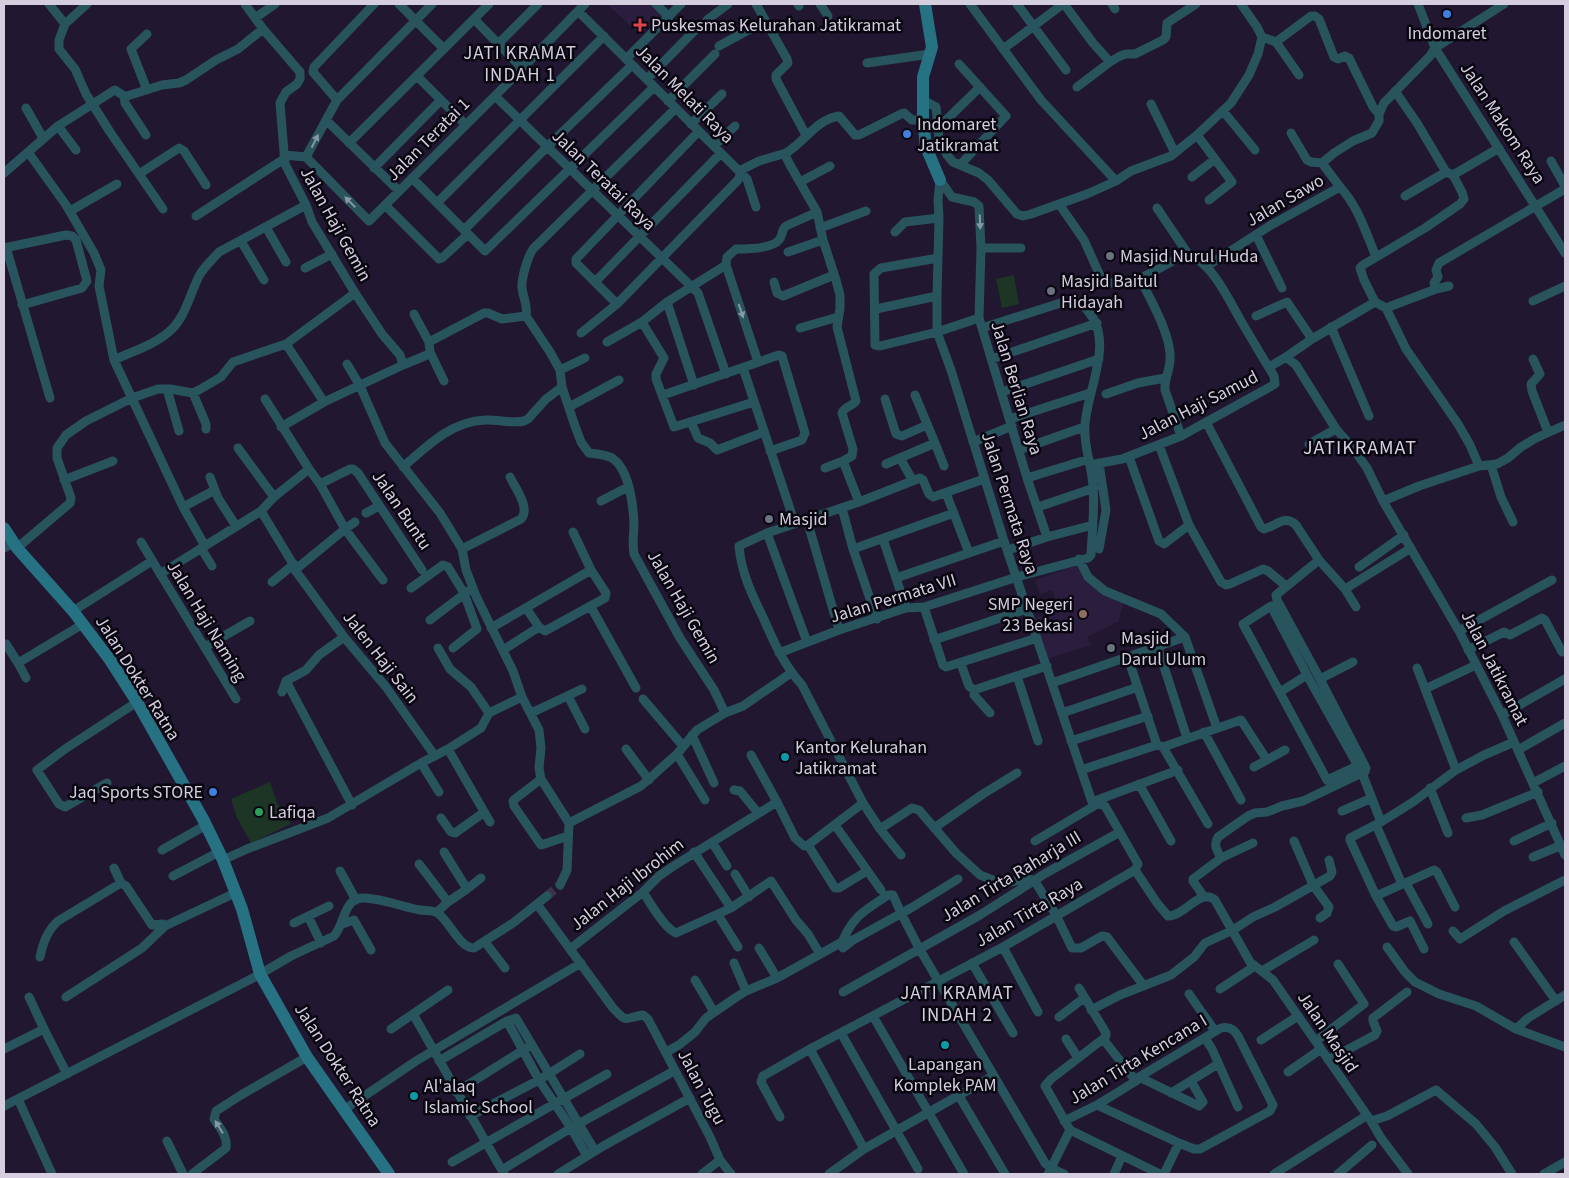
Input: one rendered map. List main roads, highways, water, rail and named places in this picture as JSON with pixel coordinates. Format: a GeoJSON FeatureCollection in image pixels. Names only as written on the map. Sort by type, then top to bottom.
{"type":"FeatureCollection","features":[{"type":"Feature","properties":{"kind":"tunnel"},"geometry":{"type":"LineString","coordinates":[[547,896],[560,885]]}},
{"type":"Feature","properties":{"kind":"place","name":"Indomaret"},"geometry":{"type":"Point","coordinates":[1447,14]}},
{"type":"Feature","properties":{"kind":"place","name":"Puskesmas Kelurahan Jatikramat"},"geometry":{"type":"Point","coordinates":[640,25]}},
{"type":"Feature","properties":{"kind":"place","name":"Indomaret Jatikramat"},"geometry":{"type":"Point","coordinates":[907,134]}},
{"type":"Feature","properties":{"kind":"place","name":"Masjid Nurul Huda"},"geometry":{"type":"Point","coordinates":[1110,256]}},
{"type":"Feature","properties":{"kind":"place","name":"Masjid Baitul Hidayah"},"geometry":{"type":"Point","coordinates":[1051,291]}},
{"type":"Feature","properties":{"kind":"place","name":"Masjid"},"geometry":{"type":"Point","coordinates":[769,519]}},
{"type":"Feature","properties":{"kind":"place","name":"SMP Negeri 23 Bekasi"},"geometry":{"type":"Point","coordinates":[1083,614]}},
{"type":"Feature","properties":{"kind":"place","name":"Masjid Darul Ulum"},"geometry":{"type":"Point","coordinates":[1111,648]}},
{"type":"Feature","properties":{"kind":"place","name":"Kantor Kelurahan Jatikramat"},"geometry":{"type":"Point","coordinates":[785,757]}},
{"type":"Feature","properties":{"kind":"place","name":"Jaq Sports STORE"},"geometry":{"type":"Point","coordinates":[213,792]}},
{"type":"Feature","properties":{"kind":"place","name":"Lafiqa"},"geometry":{"type":"Point","coordinates":[259,812]}},
{"type":"Feature","properties":{"kind":"place","name":"Lapangan Komplek PAM"},"geometry":{"type":"Point","coordinates":[945,1045]}},
{"type":"Feature","properties":{"kind":"place","name":"Al'alaq Islamic School"},"geometry":{"type":"Point","coordinates":[414,1096]}},
{"type":"Feature","properties":{"kind":"district","name":"JATI KRAMAT INDAH 1"},"geometry":{"type":"Point","coordinates":[520,63]}},
{"type":"Feature","properties":{"kind":"district","name":"JATIKRAMAT"},"geometry":{"type":"Point","coordinates":[1360,447]}},
{"type":"Feature","properties":{"kind":"district","name":"JATI KRAMAT INDAH 2"},"geometry":{"type":"Point","coordinates":[957,1003]}}]}
